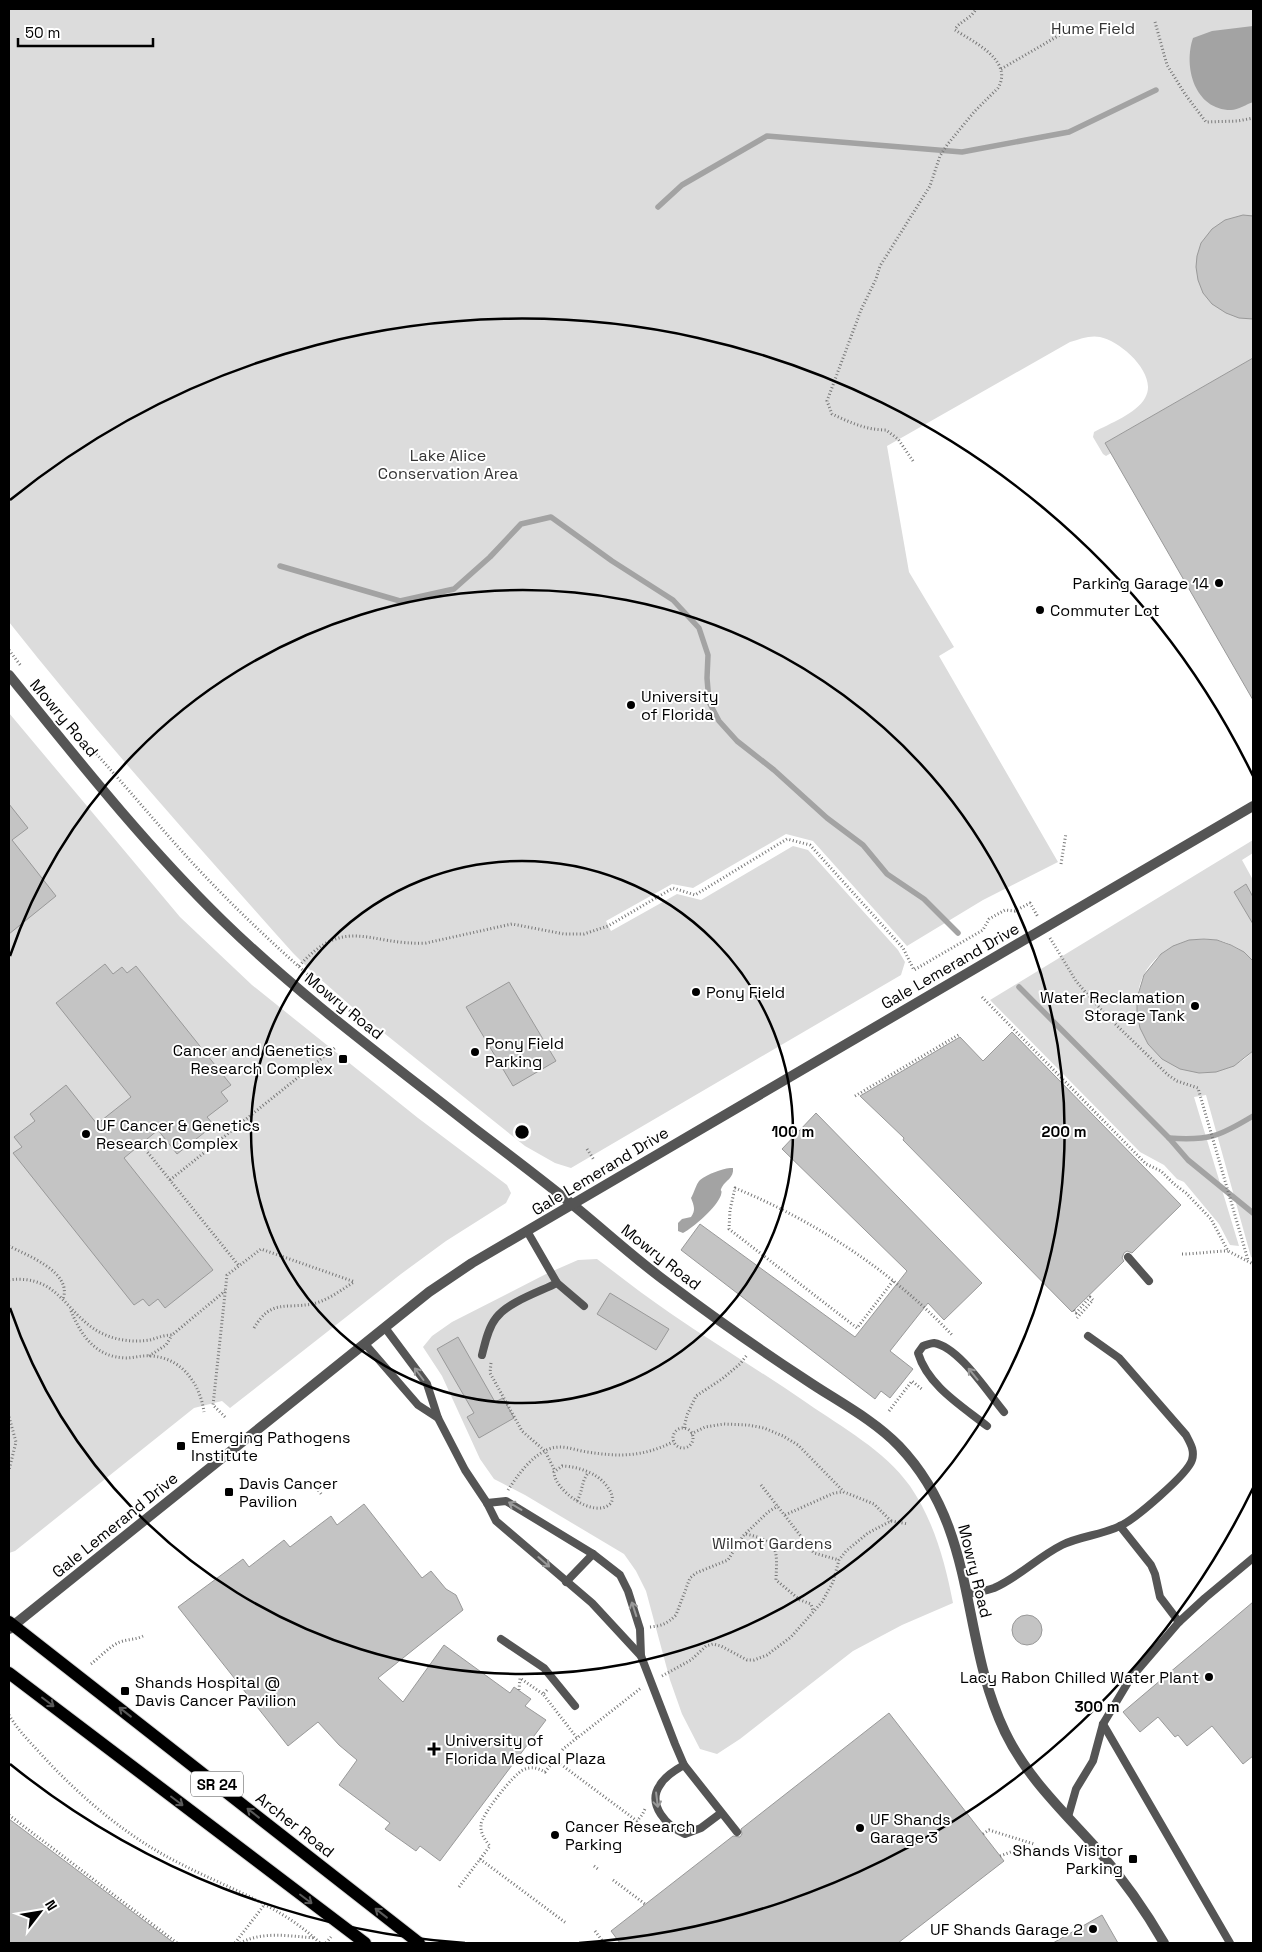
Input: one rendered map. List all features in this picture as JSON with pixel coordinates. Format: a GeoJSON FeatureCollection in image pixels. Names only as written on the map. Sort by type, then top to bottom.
{"type":"FeatureCollection","features":[{"type":"Feature","properties":{"kind":"main road","name":"Archer Road"},"geometry":{"type":"LineString","coordinates":[[10,1625],[419,1943]]}},
{"type":"Feature","properties":{"kind":"main road","name":"SR 24"},"geometry":{"type":"LineString","coordinates":[[9,1673],[365,1943]]}},
{"type":"Feature","properties":{"kind":"street","name":"Mowry Road"},"geometry":{"type":"LineString","coordinates":[[9,675],[145,838],[225,923],[266,961],[339,1022],[572,1204],[669,1284],[804,1379],[883,1431],[899,1445],[924,1477],[943,1511],[953,1535],[968,1594],[984,1674],[1006,1733],[1019,1757],[1036,1781],[1127,1886],[1164,1943]]}},
{"type":"Feature","properties":{"kind":"street","name":"Gale Lemerand Drive"},"geometry":{"type":"LineString","coordinates":[[10,1625],[366,1345],[429,1292],[465,1268],[1253,806]]}},
{"type":"Feature","properties":{"kind":"lane"},"geometry":{"type":"LineString","coordinates":[[527,1231],[557,1283],[584,1306]]}},
{"type":"Feature","properties":{"kind":"lane"},"geometry":{"type":"LineString","coordinates":[[1128,1257],[1150,1281]]}},
{"type":"Feature","properties":{"kind":"lane"},"geometry":{"type":"LineString","coordinates":[[482,1355],[487,1335],[496,1318],[518,1302],[557,1283]]}},
{"type":"Feature","properties":{"kind":"lane"},"geometry":{"type":"LineString","coordinates":[[386,1329],[427,1384],[438,1418],[465,1470],[487,1503],[496,1521],[592,1602],[641,1656]]}},
{"type":"Feature","properties":{"kind":"lane"},"geometry":{"type":"LineString","coordinates":[[968,1594],[992,1589],[1003,1584],[1064,1544],[1120,1526],[1136,1515],[1183,1474],[1192,1460],[1193,1452],[1186,1435],[1119,1358],[1088,1336]]}},
{"type":"Feature","properties":{"kind":"lane"},"geometry":{"type":"LineString","coordinates":[[987,1426],[932,1380],[922,1365],[918,1353],[923,1346],[933,1343],[949,1349],[966,1366],[1004,1412]]}},
{"type":"Feature","properties":{"kind":"lane"},"geometry":{"type":"LineString","coordinates":[[366,1345],[418,1405],[438,1418]]}},
{"type":"Feature","properties":{"kind":"lane"},"geometry":{"type":"LineString","coordinates":[[487,1503],[506,1501],[592,1554],[620,1575],[628,1591],[640,1629],[641,1656],[684,1765],[737,1832]]}},
{"type":"Feature","properties":{"kind":"lane"},"geometry":{"type":"LineString","coordinates":[[1120,1526],[1151,1565],[1160,1597],[1179,1622]]}},
{"type":"Feature","properties":{"kind":"lane"},"geometry":{"type":"LineString","coordinates":[[566,1582],[592,1554]]}},
{"type":"Feature","properties":{"kind":"lane"},"geometry":{"type":"LineString","coordinates":[[1068,1817],[1076,1789],[1092,1762],[1104,1724],[1130,1679],[1179,1622],[1204,1598],[1253,1558]]}},
{"type":"Feature","properties":{"kind":"lane"},"geometry":{"type":"LineString","coordinates":[[501,1639],[544,1668],[575,1706]]}},
{"type":"Feature","properties":{"kind":"lane"},"geometry":{"type":"LineString","coordinates":[[1104,1724],[1230,1943]]}},
{"type":"Feature","properties":{"kind":"lane"},"geometry":{"type":"LineString","coordinates":[[684,1765],[671,1773],[660,1784],[656,1792],[656,1805],[664,1819],[675,1830],[685,1834],[701,1828],[722,1813]]}},
{"type":"Feature","properties":{"kind":"path"},"geometry":{"type":"LineString","coordinates":[[913,461],[898,440],[886,430],[876,430],[844,420],[832,414],[827,401],[861,310],[876,280],[880,266],[930,186],[940,156],[947,144],[1002,82],[1001,70],[996,60],[981,46],[955,30],[957,26],[972,16],[976,9]]}},
{"type":"Feature","properties":{"kind":"path"},"geometry":{"type":"LineString","coordinates":[[1155,22],[1167,65],[1185,94],[1206,122],[1238,121],[1253,118]]}},
{"type":"Feature","properties":{"kind":"path"},"geometry":{"type":"LineString","coordinates":[[1001,70],[1070,29]]}},
{"type":"Feature","properties":{"kind":"path"},"geometry":{"type":"LineString","coordinates":[[9,650],[27,674]]}},
{"type":"Feature","properties":{"kind":"path"},"geometry":{"type":"LineString","coordinates":[[65,721],[97,754],[201,872],[299,966],[354,1014]]}},
{"type":"Feature","properties":{"kind":"path"},"geometry":{"type":"LineString","coordinates":[[1061,864],[1066,833]]}},
{"type":"Feature","properties":{"kind":"path"},"geometry":{"type":"LineString","coordinates":[[299,966],[322,944],[344,936],[426,943],[512,924],[564,934],[584,934],[608,926],[674,888],[695,895],[787,839],[810,845],[903,948],[914,970],[983,930],[988,919],[1005,910],[1016,911],[1030,903]]}},
{"type":"Feature","properties":{"kind":"path"},"geometry":{"type":"LineString","coordinates":[[1058,950],[1087,994],[1155,1064],[1177,1081],[1198,1088],[1248,1260]]}},
{"type":"Feature","properties":{"kind":"path"},"geometry":{"type":"LineString","coordinates":[[982,998],[1146,1164],[1161,1171],[1199,1206],[1211,1219],[1228,1251]]}},
{"type":"Feature","properties":{"kind":"path"},"geometry":{"type":"LineString","coordinates":[[855,1096],[960,1034]]}},
{"type":"Feature","properties":{"kind":"path"},"geometry":{"type":"LineString","coordinates":[[170,1180],[336,1047]]}},
{"type":"Feature","properties":{"kind":"path"},"geometry":{"type":"LineString","coordinates":[[141,1144],[239,1266]]}},
{"type":"Feature","properties":{"kind":"path"},"geometry":{"type":"LineString","coordinates":[[587,1149],[594,1160]]}},
{"type":"Feature","properties":{"kind":"path"},"geometry":{"type":"LineString","coordinates":[[893,1281],[857,1328],[729,1229],[730,1210],[735,1188],[779,1208],[825,1233],[851,1250],[893,1281],[928,1310],[956,1339]]}},
{"type":"Feature","properties":{"kind":"path"},"geometry":{"type":"LineString","coordinates":[[9,1246],[39,1261],[54,1273],[64,1290],[63,1299]]}},
{"type":"Feature","properties":{"kind":"path"},"geometry":{"type":"LineString","coordinates":[[225,1418],[213,1405],[227,1275],[261,1249],[355,1282],[318,1302],[280,1307],[268,1311],[254,1328]]}},
{"type":"Feature","properties":{"kind":"path"},"geometry":{"type":"LineString","coordinates":[[1182,1254],[1228,1251],[1253,1264]]}},
{"type":"Feature","properties":{"kind":"path"},"geometry":{"type":"LineString","coordinates":[[9,1280],[19,1279],[48,1286],[63,1299],[78,1318],[99,1332],[119,1340],[139,1341],[172,1335]]}},
{"type":"Feature","properties":{"kind":"path"},"geometry":{"type":"LineString","coordinates":[[149,1356],[166,1345],[172,1335],[226,1291]]}},
{"type":"Feature","properties":{"kind":"path"},"geometry":{"type":"LineString","coordinates":[[1074,1310],[1076,1313],[1090,1297],[1094,1300],[1077,1318]]}},
{"type":"Feature","properties":{"kind":"path"},"geometry":{"type":"LineString","coordinates":[[70,1309],[78,1330],[88,1342],[99,1350],[118,1358],[149,1356],[177,1364],[186,1372],[199,1390],[204,1412]]}},
{"type":"Feature","properties":{"kind":"path"},"geometry":{"type":"LineString","coordinates":[[684,1428],[686,1414],[696,1396],[740,1364],[748,1354]]}},
{"type":"Feature","properties":{"kind":"path"},"geometry":{"type":"LineString","coordinates":[[492,1360],[490,1373],[518,1425],[526,1435],[545,1451],[555,1471],[554,1477],[557,1485],[577,1501],[590,1507],[600,1509],[609,1505],[612,1499],[611,1494],[596,1476],[569,1466],[562,1466],[555,1471]]}},
{"type":"Feature","properties":{"kind":"path"},"geometry":{"type":"LineString","coordinates":[[889,1411],[912,1381],[926,1393]]}},
{"type":"Feature","properties":{"kind":"path"},"geometry":{"type":"LineString","coordinates":[[9,1417],[16,1442],[9,1470]]}},
{"type":"Feature","properties":{"kind":"path"},"geometry":{"type":"LineString","coordinates":[[691,1434],[716,1424],[748,1425],[764,1428],[798,1445],[844,1492],[874,1504],[890,1521],[908,1524]]}},
{"type":"Feature","properties":{"kind":"path"},"geometry":{"type":"LineString","coordinates":[[684,1428],[690,1431],[691,1434],[693,1437],[691,1444],[685,1448],[678,1447],[674,1442],[673,1435],[677,1429],[684,1428]]}},
{"type":"Feature","properties":{"kind":"path"},"geometry":{"type":"LineString","coordinates":[[506,1492],[529,1464],[545,1451],[555,1448],[571,1448],[599,1454],[632,1455],[647,1453],[674,1442]]}},
{"type":"Feature","properties":{"kind":"path"},"geometry":{"type":"LineString","coordinates":[[577,1501],[582,1492],[582,1482],[588,1473]]}},
{"type":"Feature","properties":{"kind":"path"},"geometry":{"type":"LineString","coordinates":[[312,1482],[322,1494]]}},
{"type":"Feature","properties":{"kind":"path"},"geometry":{"type":"LineString","coordinates":[[761,1485],[786,1514],[814,1553],[839,1560]]}},
{"type":"Feature","properties":{"kind":"path"},"geometry":{"type":"LineString","coordinates":[[786,1514],[834,1493],[844,1492]]}},
{"type":"Feature","properties":{"kind":"path"},"geometry":{"type":"LineString","coordinates":[[648,1628],[661,1626],[676,1616],[690,1578],[696,1573],[728,1560],[745,1534],[768,1512],[778,1506]]}},
{"type":"Feature","properties":{"kind":"path"},"geometry":{"type":"LineString","coordinates":[[662,1676],[691,1660],[706,1646],[713,1644],[721,1646],[747,1660],[754,1660],[767,1655],[790,1637],[822,1602],[828,1592],[839,1560],[857,1541],[890,1521]]}},
{"type":"Feature","properties":{"kind":"path"},"geometry":{"type":"LineString","coordinates":[[745,1534],[755,1536],[775,1548],[777,1553],[776,1580],[800,1600],[811,1604],[813,1611]]}},
{"type":"Feature","properties":{"kind":"path"},"geometry":{"type":"LineString","coordinates":[[92,1664],[115,1645],[121,1642],[133,1641],[143,1636]]}},
{"type":"Feature","properties":{"kind":"path"},"geometry":{"type":"LineString","coordinates":[[520,1690],[520,1678],[543,1694],[578,1738]]}},
{"type":"Feature","properties":{"kind":"path"},"geometry":{"type":"LineString","coordinates":[[543,1694],[555,1681]]}},
{"type":"Feature","properties":{"kind":"path"},"geometry":{"type":"LineString","coordinates":[[459,1887],[490,1846],[483,1837],[482,1820],[516,1774],[525,1769],[532,1768],[546,1772],[563,1749],[642,1688]]}},
{"type":"Feature","properties":{"kind":"path"},"geometry":{"type":"LineString","coordinates":[[9,1715],[53,1767],[110,1820],[177,1862],[265,1904],[320,1943]]}},
{"type":"Feature","properties":{"kind":"path"},"geometry":{"type":"LineString","coordinates":[[555,1760],[637,1821],[642,1815],[646,1802]]}},
{"type":"Feature","properties":{"kind":"path"},"geometry":{"type":"LineString","coordinates":[[9,1815],[178,1943]]}},
{"type":"Feature","properties":{"kind":"path"},"geometry":{"type":"LineString","coordinates":[[983,1834],[989,1830],[1034,1844]]}},
{"type":"Feature","properties":{"kind":"path"},"geometry":{"type":"LineString","coordinates":[[1000,1856],[1020,1848]]}},
{"type":"Feature","properties":{"kind":"path"},"geometry":{"type":"LineString","coordinates":[[480,1859],[566,1923]]}},
{"type":"Feature","properties":{"kind":"path"},"geometry":{"type":"LineString","coordinates":[[594,1866],[598,1869]]}},
{"type":"Feature","properties":{"kind":"path"},"geometry":{"type":"LineString","coordinates":[[613,1880],[645,1904]]}},
{"type":"Feature","properties":{"kind":"path"},"geometry":{"type":"LineString","coordinates":[[235,1943],[265,1904]]}},
{"type":"Feature","properties":{"kind":"path"},"geometry":{"type":"LineString","coordinates":[[596,1931],[604,1943]]}},
{"type":"Feature","properties":{"kind":"path"},"geometry":{"type":"LineString","coordinates":[[240,1943],[264,1935],[315,1938]]}},
{"type":"Feature","properties":{"kind":"path"},"geometry":{"type":"LineString","coordinates":[[326,1943],[331,1937]]}},
{"type":"Feature","properties":{"kind":"green space","name":"Lake Alice Conservation Area"},"geometry":{"type":"Polygon","coordinates":[[[9,9],[1253,9],[1253,358],[1105,443],[1111,453],[1106,456],[1093,437],[1094,432],[1136,409],[1145,398],[1148,389],[1147,379],[1136,360],[1118,345],[1100,337],[1070,342],[887,446],[909,572],[954,647],[939,656],[1058,862],[983,900],[907,946],[813,841],[786,834],[693,888],[672,884],[606,921],[611,931],[677,894],[701,900],[793,846],[808,850],[898,950],[905,962],[901,975],[571,1168],[555,1163],[525,1146],[359,1013],[293,953],[113,748],[9,622],[9,9]]]}},
{"type":"Feature","properties":{"kind":"green space"},"geometry":{"type":"Polygon","coordinates":[[[9,713],[180,917],[252,985],[418,1118],[507,1185],[511,1193],[506,1203],[446,1241],[401,1274],[230,1408],[222,1401],[194,1408],[15,1551],[9,1553],[9,713]]]}},
{"type":"Feature","properties":{"kind":"green space"},"geometry":{"type":"Polygon","coordinates":[[[1253,840],[1253,853],[1242,860],[1253,880],[1253,897],[1246,885],[1234,892],[1246,912],[1253,908],[1253,961],[1232,945],[1219,940],[1191,940],[1178,944],[1165,951],[1146,971],[1139,988],[1137,1014],[1199,1073],[1228,1068],[1241,1061],[1253,1051],[1253,1258],[1251,1257],[1206,1095],[1194,1097],[1239,1246],[1230,1245],[1219,1224],[1184,1182],[1177,1179],[1164,1165],[1140,1152],[990,1000],[1253,840]]]}},
{"type":"Feature","properties":{"kind":"green space","name":"Wilmot Gardens"},"geometry":{"type":"Polygon","coordinates":[[[597,1259],[661,1307],[849,1431],[888,1461],[910,1486],[926,1513],[938,1542],[946,1572],[953,1603],[902,1625],[853,1651],[740,1739],[717,1754],[700,1749],[682,1714],[670,1680],[646,1591],[636,1571],[624,1554],[525,1495],[494,1479],[480,1459],[442,1376],[423,1347],[432,1336],[452,1322],[546,1274],[578,1260],[597,1259]]]}},
{"type":"Feature","properties":{"kind":"shaded area"},"geometry":{"type":"Polygon","coordinates":[[[1253,26],[1253,102],[1234,110],[1219,108],[1208,103],[1195,85],[1191,74],[1190,49],[1193,38],[1212,31],[1253,26]]]}},
{"type":"Feature","properties":{"kind":"shaded area"},"geometry":{"type":"Polygon","coordinates":[[[733,1168],[732,1174],[722,1187],[721,1195],[715,1205],[699,1222],[688,1230],[683,1233],[678,1231],[678,1223],[682,1219],[693,1215],[694,1208],[691,1198],[700,1180],[715,1172],[733,1168]]]}},
{"type":"Feature","properties":{"kind":"building"},"geometry":{"type":"Polygon","coordinates":[[[1243,215],[1253,216],[1253,319],[1239,318],[1226,313],[1212,304],[1203,293],[1196,267],[1201,243],[1212,229],[1225,220],[1243,215]]]}},
{"type":"Feature","properties":{"kind":"building","name":"Parking Garage 14"},"geometry":{"type":"Polygon","coordinates":[[[1253,358],[1253,700],[1105,443],[1253,358]]]}},
{"type":"Feature","properties":{"kind":"building"},"geometry":{"type":"Polygon","coordinates":[[[9,804],[28,828],[12,840],[56,896],[9,934],[9,804]]]}},
{"type":"Feature","properties":{"kind":"building"},"geometry":{"type":"Polygon","coordinates":[[[1246,884],[1253,897],[1253,924],[1234,892],[1246,884]]]}},
{"type":"Feature","properties":{"kind":"building","name":"Water Reclamation Storage Tank"},"geometry":{"type":"Polygon","coordinates":[[[1189,940],[1217,940],[1231,945],[1244,952],[1253,961],[1253,1051],[1234,1066],[1216,1072],[1199,1073],[1180,1069],[1162,1059],[1148,1044],[1140,1028],[1137,1014],[1137,998],[1144,975],[1161,954],[1173,946],[1189,940]]]}},
{"type":"Feature","properties":{"kind":"building","name":"UF Cancer & Genetics Research Complex"},"geometry":{"type":"Polygon","coordinates":[[[105,964],[113,974],[122,967],[127,973],[136,966],[231,1085],[221,1092],[228,1101],[207,1117],[214,1125],[177,1154],[158,1130],[124,1158],[213,1270],[165,1308],[158,1299],[149,1306],[143,1299],[134,1305],[13,1153],[22,1147],[14,1137],[35,1121],[30,1114],[66,1085],[97,1124],[131,1097],[56,1003],[105,964]]]}},
{"type":"Feature","properties":{"kind":"building"},"geometry":{"type":"Polygon","coordinates":[[[509,982],[556,1061],[513,1086],[466,1007],[509,982]]]}},
{"type":"Feature","properties":{"kind":"building"},"geometry":{"type":"Polygon","coordinates":[[[1012,1032],[1181,1205],[1132,1253],[1127,1251],[1124,1253],[1122,1258],[1124,1261],[1072,1312],[903,1140],[904,1138],[860,1096],[960,1037],[983,1061],[1012,1032]]]}},
{"type":"Feature","properties":{"kind":"building"},"geometry":{"type":"Polygon","coordinates":[[[816,1113],[982,1283],[944,1320],[928,1303],[890,1351],[913,1369],[890,1398],[881,1391],[875,1399],[681,1250],[700,1224],[855,1337],[907,1271],[782,1149],[816,1113]]]}},
{"type":"Feature","properties":{"kind":"building"},"geometry":{"type":"Polygon","coordinates":[[[610,1293],[669,1329],[656,1350],[597,1314],[610,1293]]]}},
{"type":"Feature","properties":{"kind":"building"},"geometry":{"type":"Polygon","coordinates":[[[458,1337],[495,1402],[503,1398],[514,1418],[479,1438],[467,1417],[474,1413],[437,1349],[458,1337]]]}},
{"type":"Feature","properties":{"kind":"building"},"geometry":{"type":"Polygon","coordinates":[[[364,1504],[422,1578],[431,1571],[446,1589],[456,1595],[463,1610],[378,1678],[403,1702],[444,1645],[510,1693],[514,1687],[531,1699],[525,1706],[546,1720],[440,1861],[420,1846],[416,1851],[385,1829],[390,1823],[339,1785],[357,1760],[339,1745],[318,1722],[288,1746],[178,1607],[243,1559],[249,1567],[284,1540],[290,1547],[331,1516],[337,1525],[364,1504]]]}},
{"type":"Feature","properties":{"kind":"building","name":"Lacy Rabon Chilled Water Plant"},"geometry":{"type":"Polygon","coordinates":[[[1253,1602],[1253,1756],[1243,1764],[1212,1726],[1187,1746],[1178,1735],[1175,1737],[1158,1717],[1140,1732],[1123,1712],[1253,1602]]]}},
{"type":"Feature","properties":{"kind":"building"},"geometry":{"type":"Polygon","coordinates":[[[1027,1615],[1033,1616],[1041,1624],[1041,1636],[1033,1644],[1027,1645],[1021,1644],[1013,1636],[1012,1630],[1013,1624],[1021,1616],[1027,1615]]]}},
{"type":"Feature","properties":{"kind":"building","name":"UF Shands Garage 3"},"geometry":{"type":"Polygon","coordinates":[[[889,1713],[1004,1861],[898,1943],[620,1943],[611,1931],[733,1836],[740,1837],[742,1834],[741,1829],[889,1713]]]}},
{"type":"Feature","properties":{"kind":"building"},"geometry":{"type":"Polygon","coordinates":[[[9,1819],[174,1943],[9,1943],[9,1819]]]}},
{"type":"Feature","properties":{"kind":"building","name":"UF Shands Garage 2"},"geometry":{"type":"Polygon","coordinates":[[[1102,1915],[1118,1943],[1053,1943],[1102,1915]]]}},
{"type":"Feature","properties":{"kind":"waterway"},"geometry":{"type":"LineString","coordinates":[[658,207],[682,185],[767,136],[962,152],[1069,132],[1156,90]]}},
{"type":"Feature","properties":{"kind":"waterway"},"geometry":{"type":"LineString","coordinates":[[280,566],[400,601],[454,589],[490,557],[521,524],[551,517],[612,561],[673,600],[699,628],[708,655],[709,702],[719,721],[737,741],[774,770],[827,818],[863,845],[887,874],[924,899],[958,933]]}},
{"type":"Feature","properties":{"kind":"waterway"},"geometry":{"type":"LineString","coordinates":[[1019,987],[1169,1138],[1188,1160],[1253,1213]]}},
{"type":"Feature","properties":{"kind":"waterway"},"geometry":{"type":"LineString","coordinates":[[1169,1138],[1194,1139],[1214,1136],[1253,1116]]}},
{"type":"Feature","properties":{"kind":"place","name":"Parking Garage 14"},"geometry":{"type":"Point","coordinates":[1219,583]}},
{"type":"Feature","properties":{"kind":"place","name":"Commuter Lot"},"geometry":{"type":"Point","coordinates":[1040,610]}},
{"type":"Feature","properties":{"kind":"place","name":"University of Florida"},"geometry":{"type":"Point","coordinates":[631,705]}},
{"type":"Feature","properties":{"kind":"place","name":"Pony Field"},"geometry":{"type":"Point","coordinates":[696,992]}},
{"type":"Feature","properties":{"kind":"place","name":"Water Reclamation Storage Tank"},"geometry":{"type":"Point","coordinates":[1195,1006]}},
{"type":"Feature","properties":{"kind":"place","name":"Pony Field Parking"},"geometry":{"type":"Point","coordinates":[475,1052]}},
{"type":"Feature","properties":{"kind":"place","name":"Cancer and Genetics Research Complex"},"geometry":{"type":"Point","coordinates":[343,1059]}},
{"type":"Feature","properties":{"kind":"place","name":"UF Cancer & Genetics Research Complex"},"geometry":{"type":"Point","coordinates":[86,1134]}},
{"type":"Feature","properties":{"kind":"place","name":"Emerging Pathogens Institute"},"geometry":{"type":"Point","coordinates":[181,1446]}},
{"type":"Feature","properties":{"kind":"place","name":"Davis Cancer Pavilion"},"geometry":{"type":"Point","coordinates":[229,1492]}},
{"type":"Feature","properties":{"kind":"place","name":"Lacy Rabon Chilled Water Plant"},"geometry":{"type":"Point","coordinates":[1209,1677]}},
{"type":"Feature","properties":{"kind":"place","name":"Shands Hospital @ Davis Cancer Pavilion"},"geometry":{"type":"Point","coordinates":[125,1691]}},
{"type":"Feature","properties":{"kind":"place","name":"University of Florida Medical Plaza"},"geometry":{"type":"Point","coordinates":[434,1749]}},
{"type":"Feature","properties":{"kind":"place","name":"UF Shands Garage 3"},"geometry":{"type":"Point","coordinates":[860,1828]}},
{"type":"Feature","properties":{"kind":"place","name":"Cancer Research Parking"},"geometry":{"type":"Point","coordinates":[555,1835]}},
{"type":"Feature","properties":{"kind":"place","name":"Shands Visitor Parking"},"geometry":{"type":"Point","coordinates":[1133,1859]}},
{"type":"Feature","properties":{"kind":"place","name":"UF Shands Garage 2"},"geometry":{"type":"Point","coordinates":[1093,1929]}},
{"type":"Feature","properties":{"kind":"park label","name":"Hume Field"},"geometry":{"type":"Point","coordinates":[1093,28]}}]}
